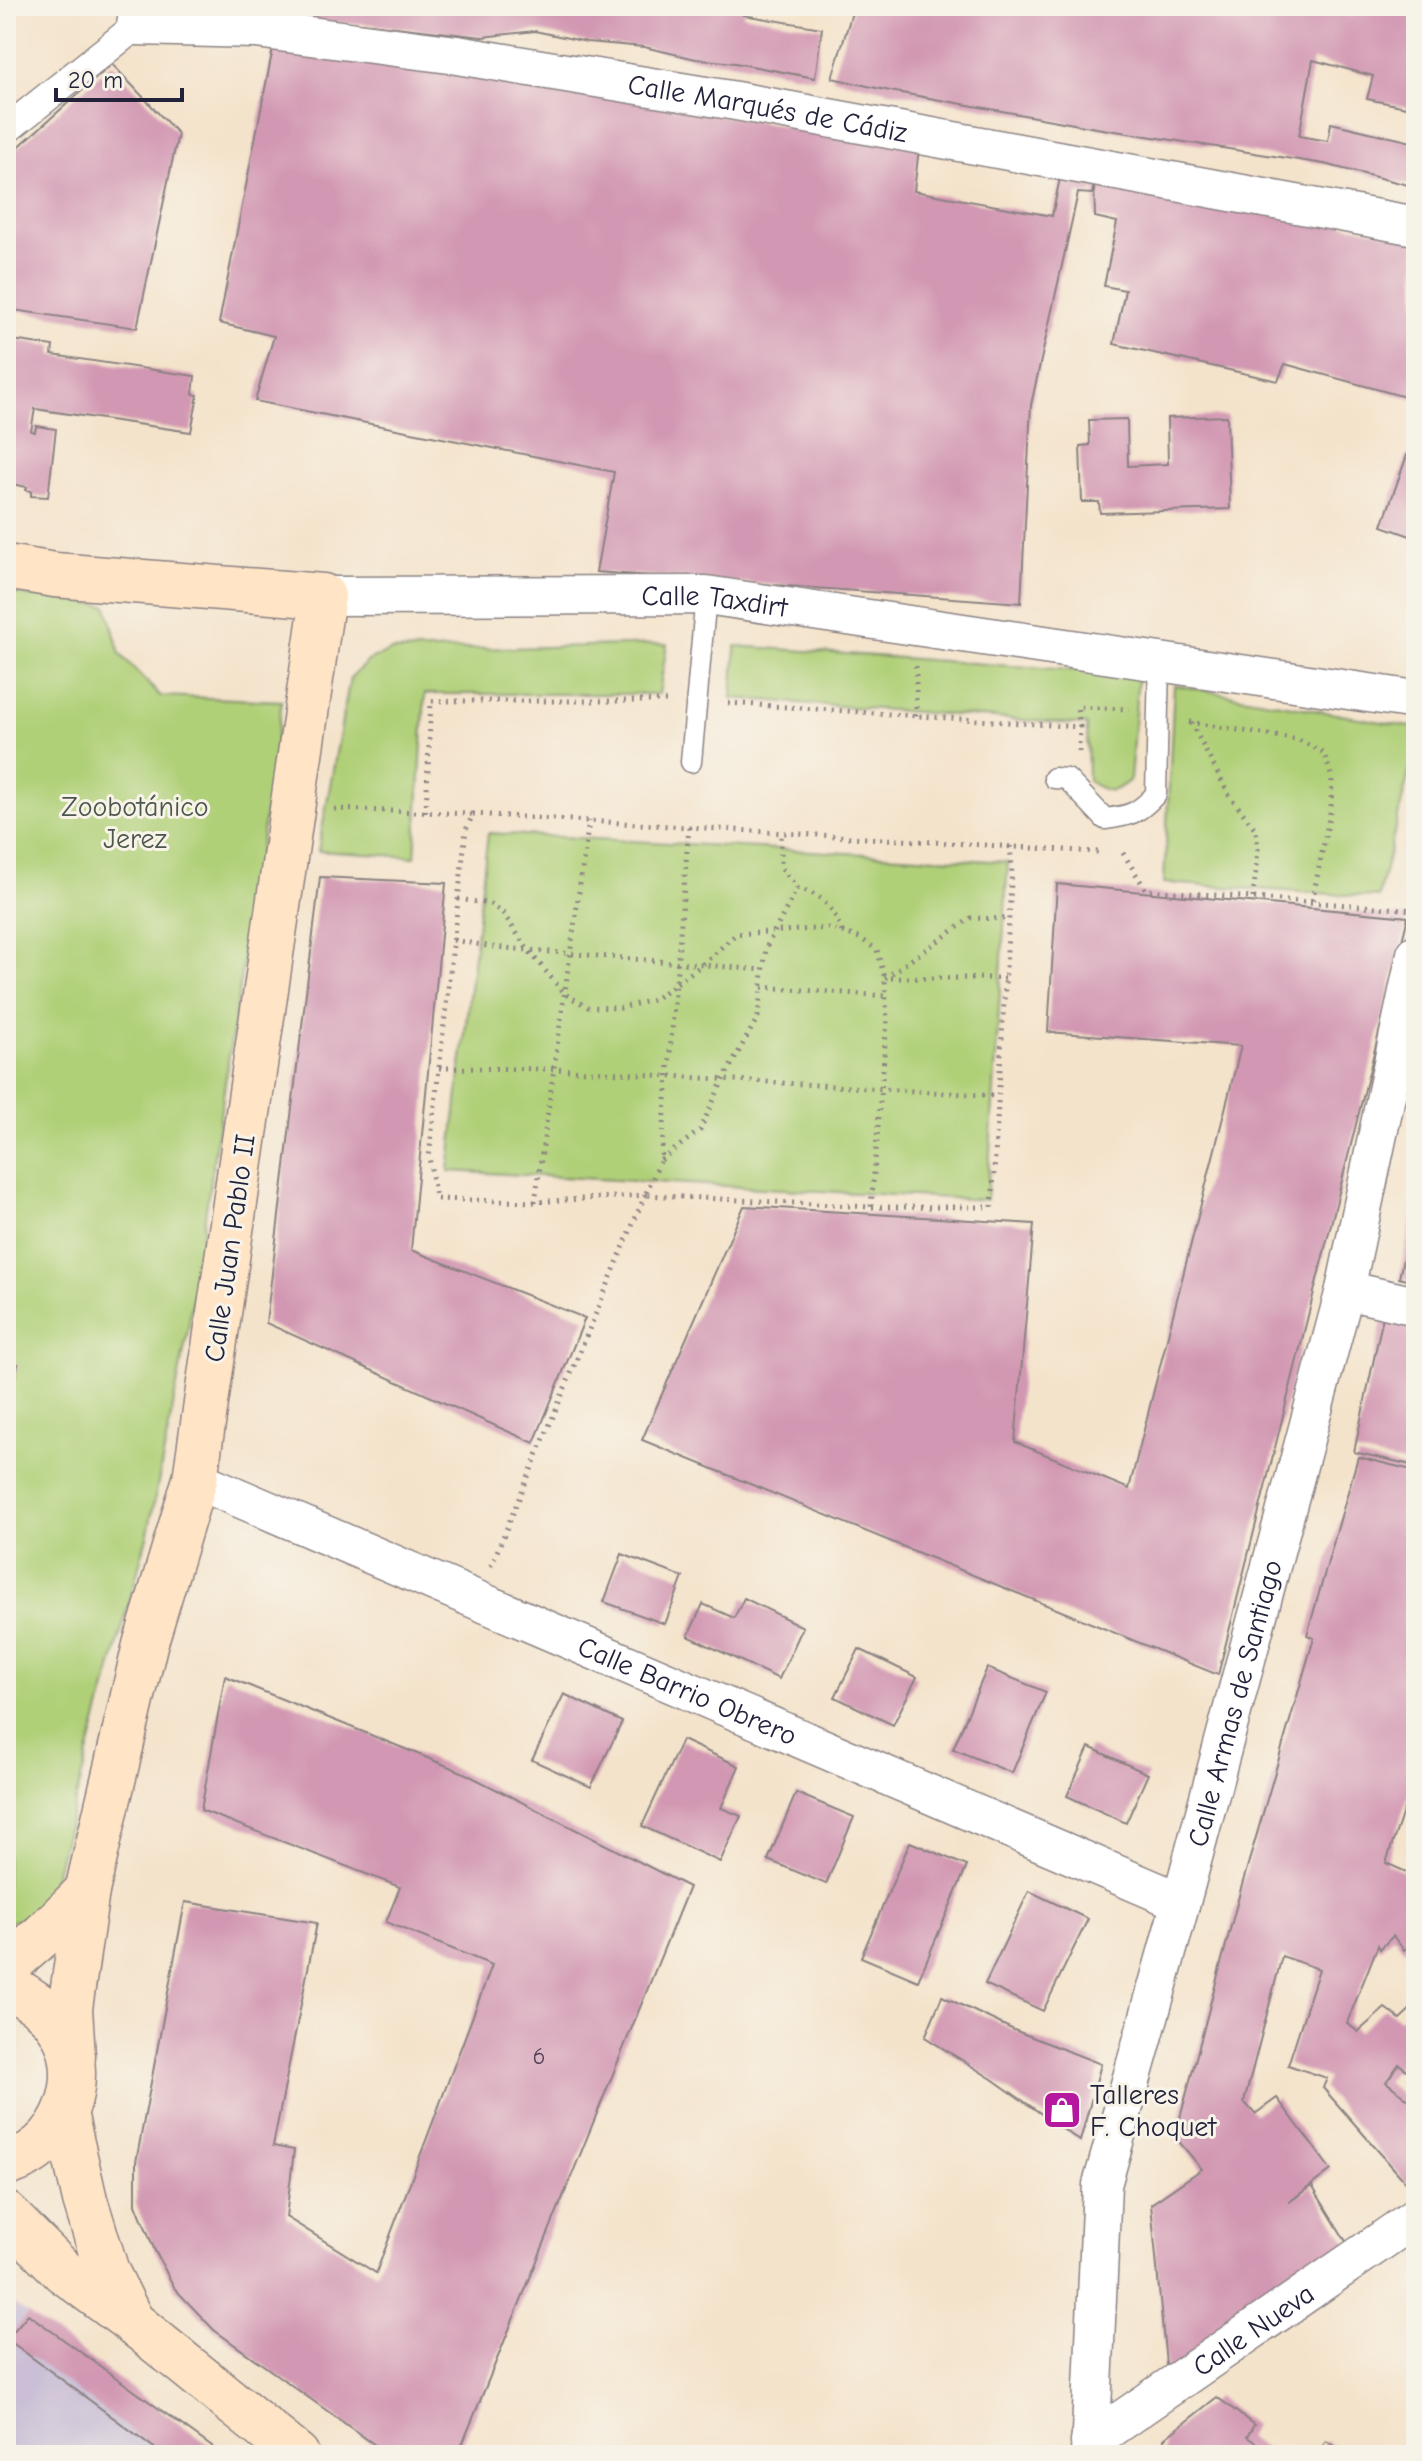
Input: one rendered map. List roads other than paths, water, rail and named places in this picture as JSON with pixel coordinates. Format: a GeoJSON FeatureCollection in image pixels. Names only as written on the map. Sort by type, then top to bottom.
{"type":"FeatureCollection","features":[{"type":"Feature","properties":{"kind":"main road","name":"Calle Taxdirt"},"geometry":{"type":"LineString","coordinates":[[6,567],[55,575],[323,596]]}},
{"type":"Feature","properties":{"kind":"main road","name":"Calle Juan Pablo II"},"geometry":{"type":"LineString","coordinates":[[65,2113],[74,2081],[70,2008],[87,1891],[145,1645],[195,1479],[323,596]]}},
{"type":"Feature","properties":{"kind":"main road"},"geometry":{"type":"LineString","coordinates":[[6,1967],[87,1891]]}},
{"type":"Feature","properties":{"kind":"main road"},"geometry":{"type":"LineString","coordinates":[[6,1988],[16,1990],[45,2009],[63,2031],[73,2057]]}},
{"type":"Feature","properties":{"kind":"main road"},"geometry":{"type":"LineString","coordinates":[[6,2164],[19,2160],[49,2140],[65,2113]]}},
{"type":"Feature","properties":{"kind":"main road"},"geometry":{"type":"LineString","coordinates":[[65,2113],[85,2200],[107,2272],[131,2321]]}},
{"type":"Feature","properties":{"kind":"main road"},"geometry":{"type":"LineString","coordinates":[[6,2214],[63,2271],[131,2321],[297,2455]]}},
{"type":"Feature","properties":{"kind":"street"},"geometry":{"type":"LineString","coordinates":[[6,130],[137,16]]}},
{"type":"Feature","properties":{"kind":"street","name":"Calle Marqués de Cádiz"},"geometry":{"type":"LineString","coordinates":[[137,16],[457,55],[736,101],[1416,226]]}},
{"type":"Feature","properties":{"kind":"street","name":"Calle Taxdirt"},"geometry":{"type":"LineString","coordinates":[[323,596],[706,595],[1416,700]]}},
{"type":"Feature","properties":{"kind":"street","name":"Calle Armas de Santiago"},"geometry":{"type":"LineString","coordinates":[[1090,2449],[1102,2185],[1345,1290],[1416,954]]}},
{"type":"Feature","properties":{"kind":"street"},"geometry":{"type":"LineString","coordinates":[[1345,1290],[1416,1306]]}},
{"type":"Feature","properties":{"kind":"street","name":"Calle Barrio Obrero"},"geometry":{"type":"LineString","coordinates":[[195,1479],[1181,1902]]}},
{"type":"Feature","properties":{"kind":"street","name":"Calle Nueva"},"geometry":{"type":"LineString","coordinates":[[1090,2449],[1416,2217]]}},
{"type":"Feature","properties":{"kind":"lane"},"geometry":{"type":"LineString","coordinates":[[691,762],[706,595]]}},
{"type":"Feature","properties":{"kind":"lane"},"geometry":{"type":"LineString","coordinates":[[1054,778],[1067,779],[1105,819],[1128,816],[1144,807],[1156,794],[1159,662]]}},
{"type":"Feature","properties":{"kind":"place","name":"Talleres F. Choquet"},"geometry":{"type":"Point","coordinates":[1062,2110]}},
{"type":"Feature","properties":{"kind":"park label","name":"Zoobotánico Jerez"},"geometry":{"type":"Point","coordinates":[135,822]}}]}
